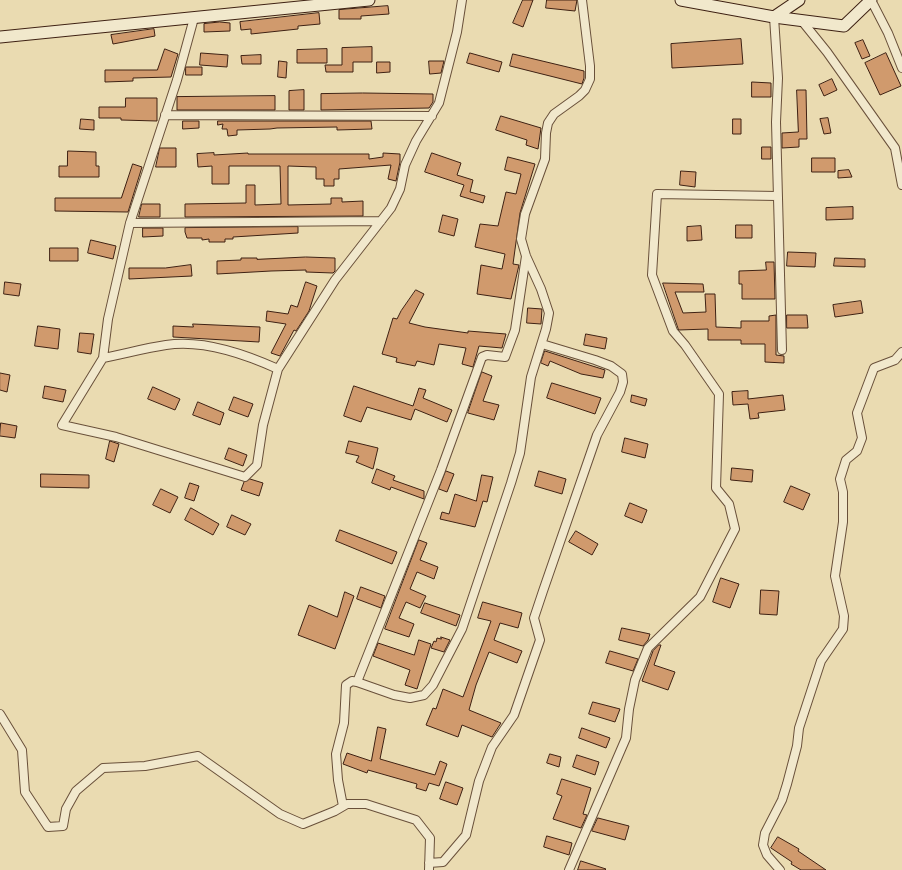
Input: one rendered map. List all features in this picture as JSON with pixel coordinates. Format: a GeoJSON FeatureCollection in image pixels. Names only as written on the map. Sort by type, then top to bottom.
{"type":"FeatureCollection","features":[{"type":"Feature","properties":{"kind":"street"},"geometry":{"type":"LineString","coordinates":[[0,37],[370,0]]}},
{"type":"Feature","properties":{"kind":"street"},"geometry":{"type":"LineString","coordinates":[[194,18],[177,80],[130,223],[108,319],[103,358],[62,425],[116,437],[245,477],[257,465],[266,412],[278,369],[334,280],[391,208],[400,189],[405,165],[416,141],[439,103],[457,32],[462,0]]}},
{"type":"Feature","properties":{"kind":"street"},"geometry":{"type":"LineString","coordinates":[[343,806],[338,780],[336,754],[344,723],[346,684],[352,681],[357,682],[394,695],[410,698],[424,695],[433,685],[462,629],[520,453],[531,377],[542,344],[549,313],[541,289],[526,256],[521,239],[525,214],[545,159],[548,123],[554,114],[585,90],[590,79],[590,66],[582,0]]}},
{"type":"Feature","properties":{"kind":"street"},"geometry":{"type":"LineString","coordinates":[[681,0],[774,18],[844,26],[871,0],[888,32],[902,68]]}},
{"type":"Feature","properties":{"kind":"street"},"geometry":{"type":"LineString","coordinates":[[774,18],[799,0]]}},
{"type":"Feature","properties":{"kind":"street"},"geometry":{"type":"LineString","coordinates":[[774,18],[778,78],[776,122],[777,196],[782,350]]}},
{"type":"Feature","properties":{"kind":"street"},"geometry":{"type":"LineString","coordinates":[[802,21],[827,52],[894,148],[902,185]]}},
{"type":"Feature","properties":{"kind":"street"},"geometry":{"type":"LineString","coordinates":[[165,115],[432,116]]}},
{"type":"Feature","properties":{"kind":"street"},"geometry":{"type":"LineString","coordinates":[[569,870],[626,738],[629,709],[635,680],[648,648],[700,597],[735,529],[729,504],[716,488],[719,394],[686,345],[673,331],[652,275],[657,194],[777,196]]}},
{"type":"Feature","properties":{"kind":"street"},"geometry":{"type":"LineString","coordinates":[[130,223],[381,221]]}},
{"type":"Feature","properties":{"kind":"street"},"geometry":{"type":"LineString","coordinates":[[357,682],[442,470],[482,357],[487,355],[505,357],[515,330],[526,256]]}},
{"type":"Feature","properties":{"kind":"street"},"geometry":{"type":"LineString","coordinates":[[103,358],[167,344],[192,345],[235,351],[278,369]]}},
{"type":"Feature","properties":{"kind":"street"},"geometry":{"type":"LineString","coordinates":[[0,714],[22,750],[25,792],[48,827],[63,826],[66,809],[76,791],[102,768],[145,766],[198,756],[280,814],[303,824],[347,804],[366,804],[416,820],[430,838],[429,866],[443,862],[466,835],[478,781],[492,748],[514,715],[540,640],[534,618],[572,503],[597,435],[620,392],[623,382],[622,374],[611,366],[542,344]]}},
{"type":"Feature","properties":{"kind":"street"},"geometry":{"type":"LineString","coordinates":[[780,870],[767,855],[763,845],[765,833],[782,800],[797,746],[799,728],[821,661],[843,628],[844,616],[835,576],[843,522],[843,492],[840,479],[846,460],[857,451],[862,438],[857,412],[874,368],[895,360],[902,352]]}},
{"type":"Feature","properties":{"kind":"building"},"geometry":{"type":"Polygon","coordinates":[[[523,0],[533,0],[523,27],[513,23],[523,0]]]}},
{"type":"Feature","properties":{"kind":"building"},"geometry":{"type":"Polygon","coordinates":[[[547,0],[577,0],[575,11],[546,8],[547,0]]]}},
{"type":"Feature","properties":{"kind":"building"},"geometry":{"type":"Polygon","coordinates":[[[388,6],[389,14],[361,16],[361,19],[339,19],[339,10],[388,6]]]}},
{"type":"Feature","properties":{"kind":"building"},"geometry":{"type":"Polygon","coordinates":[[[319,13],[320,24],[298,26],[298,29],[251,34],[251,29],[241,30],[240,22],[319,13]]]}},
{"type":"Feature","properties":{"kind":"building"},"geometry":{"type":"Polygon","coordinates":[[[220,22],[230,23],[230,31],[204,32],[204,24],[220,22]]]}},
{"type":"Feature","properties":{"kind":"building"},"geometry":{"type":"Polygon","coordinates":[[[154,29],[155,36],[113,44],[111,35],[154,29]]]}},
{"type":"Feature","properties":{"kind":"building"},"geometry":{"type":"Polygon","coordinates":[[[741,39],[743,64],[672,68],[671,44],[741,39]]]}},
{"type":"Feature","properties":{"kind":"building"},"geometry":{"type":"Polygon","coordinates":[[[863,40],[870,56],[862,59],[855,43],[863,40]]]}},
{"type":"Feature","properties":{"kind":"building"},"geometry":{"type":"Polygon","coordinates":[[[372,47],[372,62],[353,62],[353,72],[326,72],[325,65],[342,65],[342,48],[372,47]]]}},
{"type":"Feature","properties":{"kind":"building"},"geometry":{"type":"Polygon","coordinates":[[[165,49],[178,54],[171,77],[133,78],[133,81],[105,82],[105,70],[157,70],[165,49]]]}},
{"type":"Feature","properties":{"kind":"building"},"geometry":{"type":"Polygon","coordinates":[[[327,49],[327,63],[297,63],[297,50],[327,49]]]}},
{"type":"Feature","properties":{"kind":"building"},"geometry":{"type":"Polygon","coordinates":[[[201,53],[228,55],[227,67],[200,65],[201,53]]]}},
{"type":"Feature","properties":{"kind":"building"},"geometry":{"type":"Polygon","coordinates":[[[470,53],[502,62],[499,72],[467,63],[470,53]]]}},
{"type":"Feature","properties":{"kind":"building"},"geometry":{"type":"Polygon","coordinates":[[[886,53],[901,86],[880,95],[865,63],[886,53]]]}},
{"type":"Feature","properties":{"kind":"building"},"geometry":{"type":"Polygon","coordinates":[[[513,54],[584,71],[582,84],[510,66],[513,54]]]}},
{"type":"Feature","properties":{"kind":"building"},"geometry":{"type":"Polygon","coordinates":[[[261,55],[261,64],[242,64],[241,56],[261,55]]]}},
{"type":"Feature","properties":{"kind":"building"},"geometry":{"type":"Polygon","coordinates":[[[279,61],[287,62],[286,78],[278,77],[279,61]]]}},
{"type":"Feature","properties":{"kind":"building"},"geometry":{"type":"Polygon","coordinates":[[[429,61],[444,61],[441,73],[430,74],[429,61]]]}},
{"type":"Feature","properties":{"kind":"building"},"geometry":{"type":"Polygon","coordinates":[[[377,62],[390,62],[390,72],[377,73],[377,62]]]}},
{"type":"Feature","properties":{"kind":"building"},"geometry":{"type":"Polygon","coordinates":[[[186,67],[202,67],[202,75],[186,75],[186,67]]]}},
{"type":"Feature","properties":{"kind":"building"},"geometry":{"type":"Polygon","coordinates":[[[832,79],[837,90],[824,96],[819,85],[832,79]]]}},
{"type":"Feature","properties":{"kind":"building"},"geometry":{"type":"Polygon","coordinates":[[[752,82],[771,83],[771,97],[752,97],[752,82]]]}},
{"type":"Feature","properties":{"kind":"building"},"geometry":{"type":"Polygon","coordinates":[[[304,90],[304,110],[289,110],[289,91],[304,90]]]}},
{"type":"Feature","properties":{"kind":"building"},"geometry":{"type":"Polygon","coordinates":[[[797,90],[806,90],[807,139],[799,139],[799,147],[782,148],[782,133],[798,132],[797,90]]]}},
{"type":"Feature","properties":{"kind":"building"},"geometry":{"type":"Polygon","coordinates":[[[321,94],[433,94],[433,102],[429,108],[321,110],[321,94]]]}},
{"type":"Feature","properties":{"kind":"building"},"geometry":{"type":"Polygon","coordinates":[[[275,96],[275,110],[177,110],[177,97],[275,96]]]}},
{"type":"Feature","properties":{"kind":"building"},"geometry":{"type":"Polygon","coordinates":[[[126,98],[157,98],[157,121],[99,118],[99,107],[125,107],[126,98]]]}},
{"type":"Feature","properties":{"kind":"building"},"geometry":{"type":"Polygon","coordinates":[[[501,116],[541,128],[538,149],[526,145],[527,140],[496,130],[501,116]]]}},
{"type":"Feature","properties":{"kind":"building"},"geometry":{"type":"Polygon","coordinates":[[[828,118],[831,133],[824,134],[820,119],[828,118]]]}},
{"type":"Feature","properties":{"kind":"building"},"geometry":{"type":"Polygon","coordinates":[[[81,119],[94,120],[94,130],[80,129],[81,119]]]}},
{"type":"Feature","properties":{"kind":"building"},"geometry":{"type":"Polygon","coordinates":[[[733,119],[741,119],[741,134],[733,134],[733,119]]]}},
{"type":"Feature","properties":{"kind":"building"},"geometry":{"type":"Polygon","coordinates":[[[183,121],[199,121],[199,128],[183,129],[183,121]]]}},
{"type":"Feature","properties":{"kind":"building"},"geometry":{"type":"Polygon","coordinates":[[[218,121],[371,121],[372,129],[337,130],[337,127],[277,128],[237,130],[237,135],[228,136],[227,129],[222,129],[223,124],[218,125],[218,121]]]}},
{"type":"Feature","properties":{"kind":"building"},"geometry":{"type":"Polygon","coordinates":[[[762,147],[771,147],[771,159],[762,159],[762,147]]]}},
{"type":"Feature","properties":{"kind":"building"},"geometry":{"type":"Polygon","coordinates":[[[160,148],[176,148],[176,167],[156,167],[160,148]]]}},
{"type":"Feature","properties":{"kind":"building"},"geometry":{"type":"Polygon","coordinates":[[[68,151],[96,152],[96,166],[99,166],[99,177],[59,177],[59,166],[67,166],[68,151]]]}},
{"type":"Feature","properties":{"kind":"building"},"geometry":{"type":"Polygon","coordinates":[[[214,153],[214,155],[248,153],[369,154],[369,159],[383,157],[383,153],[400,154],[400,162],[396,181],[388,179],[391,165],[339,169],[339,179],[334,179],[334,186],[324,186],[324,179],[316,179],[316,167],[288,166],[288,205],[331,204],[331,198],[342,198],[342,202],[363,201],[363,216],[185,217],[185,204],[246,203],[246,185],[255,185],[255,205],[281,204],[280,166],[229,166],[229,184],[212,184],[212,166],[198,167],[197,154],[214,153]]]}},
{"type":"Feature","properties":{"kind":"building"},"geometry":{"type":"Polygon","coordinates":[[[432,153],[461,163],[457,175],[473,180],[470,192],[485,196],[483,203],[460,196],[464,185],[425,172],[432,153]]]}},
{"type":"Feature","properties":{"kind":"building"},"geometry":{"type":"Polygon","coordinates":[[[508,157],[535,164],[520,213],[513,264],[519,265],[511,299],[477,294],[481,265],[502,269],[505,254],[475,247],[480,224],[498,226],[506,192],[516,194],[521,174],[505,170],[508,157]]]}},
{"type":"Feature","properties":{"kind":"building"},"geometry":{"type":"Polygon","coordinates":[[[812,158],[835,158],[835,172],[812,172],[812,158]]]}},
{"type":"Feature","properties":{"kind":"building"},"geometry":{"type":"Polygon","coordinates":[[[133,164],[142,167],[128,212],[55,211],[55,198],[121,198],[133,164]]]}},
{"type":"Feature","properties":{"kind":"building"},"geometry":{"type":"Polygon","coordinates":[[[849,170],[852,177],[838,178],[838,171],[849,170]]]}},
{"type":"Feature","properties":{"kind":"building"},"geometry":{"type":"Polygon","coordinates":[[[681,171],[696,172],[695,187],[680,185],[681,171]]]}},
{"type":"Feature","properties":{"kind":"building"},"geometry":{"type":"Polygon","coordinates":[[[142,204],[160,204],[160,217],[139,217],[142,204]]]}},
{"type":"Feature","properties":{"kind":"building"},"geometry":{"type":"Polygon","coordinates":[[[853,207],[853,219],[826,220],[826,208],[853,207]]]}},
{"type":"Feature","properties":{"kind":"building"},"geometry":{"type":"Polygon","coordinates":[[[443,215],[458,219],[454,236],[439,232],[443,215]]]}},
{"type":"Feature","properties":{"kind":"building"},"geometry":{"type":"Polygon","coordinates":[[[736,225],[752,225],[752,238],[736,238],[736,225]]]}},
{"type":"Feature","properties":{"kind":"building"},"geometry":{"type":"Polygon","coordinates":[[[701,226],[702,240],[687,241],[687,227],[701,226]]]}},
{"type":"Feature","properties":{"kind":"building"},"geometry":{"type":"Polygon","coordinates":[[[298,227],[298,233],[233,237],[233,239],[225,239],[225,242],[209,242],[209,239],[202,240],[202,238],[187,238],[185,232],[185,228],[298,227]]]}},
{"type":"Feature","properties":{"kind":"building"},"geometry":{"type":"Polygon","coordinates":[[[143,228],[163,228],[163,236],[143,237],[143,228]]]}},
{"type":"Feature","properties":{"kind":"building"},"geometry":{"type":"Polygon","coordinates":[[[91,240],[116,246],[113,259],[88,253],[91,240]]]}},
{"type":"Feature","properties":{"kind":"building"},"geometry":{"type":"Polygon","coordinates":[[[50,248],[78,248],[78,261],[50,261],[50,248]]]}},
{"type":"Feature","properties":{"kind":"building"},"geometry":{"type":"Polygon","coordinates":[[[788,252],[816,253],[815,267],[787,266],[788,252]]]}},
{"type":"Feature","properties":{"kind":"building"},"geometry":{"type":"Polygon","coordinates":[[[306,257],[335,258],[335,271],[333,273],[306,272],[306,270],[217,274],[217,261],[241,260],[241,258],[257,259],[306,257]]]}},
{"type":"Feature","properties":{"kind":"building"},"geometry":{"type":"Polygon","coordinates":[[[835,258],[865,259],[865,267],[834,266],[835,258]]]}},
{"type":"Feature","properties":{"kind":"building"},"geometry":{"type":"Polygon","coordinates":[[[766,262],[774,262],[775,299],[742,299],[742,284],[739,284],[739,271],[766,270],[766,262]]]}},
{"type":"Feature","properties":{"kind":"building"},"geometry":{"type":"Polygon","coordinates":[[[191,265],[192,276],[129,279],[129,268],[165,268],[191,265]]]}},
{"type":"Feature","properties":{"kind":"building"},"geometry":{"type":"Polygon","coordinates":[[[5,282],[21,284],[19,296],[4,294],[5,282]]]}},
{"type":"Feature","properties":{"kind":"building"},"geometry":{"type":"Polygon","coordinates":[[[306,282],[317,286],[309,311],[296,331],[294,330],[280,356],[271,353],[286,324],[266,321],[267,311],[288,314],[291,305],[297,307],[306,282]]]}},
{"type":"Feature","properties":{"kind":"building"},"geometry":{"type":"Polygon","coordinates":[[[663,283],[703,284],[704,292],[675,292],[683,313],[706,312],[705,294],[715,294],[716,327],[741,328],[741,321],[769,321],[769,316],[776,315],[776,355],[784,356],[784,363],[765,362],[765,344],[741,344],[741,340],[708,340],[708,329],[679,330],[663,283]]]}},
{"type":"Feature","properties":{"kind":"building"},"geometry":{"type":"Polygon","coordinates":[[[416,290],[424,294],[409,323],[425,327],[468,333],[468,331],[506,334],[502,348],[479,346],[473,367],[462,364],[466,348],[439,344],[434,365],[417,361],[415,366],[396,362],[397,358],[382,354],[393,318],[397,319],[416,290]]]}},
{"type":"Feature","properties":{"kind":"building"},"geometry":{"type":"Polygon","coordinates":[[[861,301],[863,313],[835,317],[833,305],[861,301]]]}},
{"type":"Feature","properties":{"kind":"building"},"geometry":{"type":"Polygon","coordinates":[[[528,308],[542,309],[541,324],[527,323],[528,308]]]}},
{"type":"Feature","properties":{"kind":"building"},"geometry":{"type":"Polygon","coordinates":[[[787,315],[807,315],[808,328],[787,328],[787,315]]]}},
{"type":"Feature","properties":{"kind":"building"},"geometry":{"type":"Polygon","coordinates":[[[193,324],[260,327],[259,342],[173,337],[173,326],[193,327],[193,324]]]}},
{"type":"Feature","properties":{"kind":"building"},"geometry":{"type":"Polygon","coordinates":[[[38,326],[60,329],[58,349],[35,346],[38,326]]]}},
{"type":"Feature","properties":{"kind":"building"},"geometry":{"type":"Polygon","coordinates":[[[80,333],[94,334],[91,354],[78,352],[80,333]]]}},
{"type":"Feature","properties":{"kind":"building"},"geometry":{"type":"Polygon","coordinates":[[[586,334],[607,338],[605,349],[584,345],[586,334]]]}},
{"type":"Feature","properties":{"kind":"building"},"geometry":{"type":"Polygon","coordinates":[[[545,351],[605,370],[603,378],[581,374],[550,361],[548,366],[541,363],[545,351]]]}},
{"type":"Feature","properties":{"kind":"building"},"geometry":{"type":"Polygon","coordinates":[[[482,372],[492,376],[483,401],[499,405],[494,420],[468,413],[482,372]]]}},
{"type":"Feature","properties":{"kind":"building"},"geometry":{"type":"Polygon","coordinates":[[[0,373],[10,375],[7,392],[0,390],[0,373]]]}},
{"type":"Feature","properties":{"kind":"building"},"geometry":{"type":"Polygon","coordinates":[[[552,383],[601,398],[595,414],[547,398],[552,383]]]}},
{"type":"Feature","properties":{"kind":"building"},"geometry":{"type":"Polygon","coordinates":[[[45,386],[66,390],[63,402],[43,398],[45,386]]]}},
{"type":"Feature","properties":{"kind":"building"},"geometry":{"type":"Polygon","coordinates":[[[354,386],[413,406],[419,388],[426,390],[423,398],[452,410],[447,422],[415,409],[411,420],[367,407],[361,422],[344,416],[354,386]]]}},
{"type":"Feature","properties":{"kind":"building"},"geometry":{"type":"Polygon","coordinates":[[[153,387],[180,399],[175,410],[148,399],[153,387]]]}},
{"type":"Feature","properties":{"kind":"building"},"geometry":{"type":"Polygon","coordinates":[[[748,391],[748,399],[783,395],[785,410],[758,413],[759,418],[750,419],[748,404],[733,405],[732,392],[748,391]]]}},
{"type":"Feature","properties":{"kind":"building"},"geometry":{"type":"Polygon","coordinates":[[[632,395],[647,399],[645,406],[631,402],[632,395]]]}},
{"type":"Feature","properties":{"kind":"building"},"geometry":{"type":"Polygon","coordinates":[[[234,397],[253,404],[248,417],[229,410],[234,397]]]}},
{"type":"Feature","properties":{"kind":"building"},"geometry":{"type":"Polygon","coordinates":[[[198,402],[224,413],[220,425],[193,415],[198,402]]]}},
{"type":"Feature","properties":{"kind":"building"},"geometry":{"type":"Polygon","coordinates":[[[1,423],[17,426],[15,438],[0,436],[1,423]]]}},
{"type":"Feature","properties":{"kind":"building"},"geometry":{"type":"Polygon","coordinates":[[[625,438],[648,444],[645,458],[622,452],[625,438]]]}},
{"type":"Feature","properties":{"kind":"building"},"geometry":{"type":"Polygon","coordinates":[[[110,441],[119,444],[114,462],[106,459],[110,441]]]}},
{"type":"Feature","properties":{"kind":"building"},"geometry":{"type":"Polygon","coordinates":[[[349,441],[378,448],[373,469],[356,462],[359,456],[346,453],[349,441]]]}},
{"type":"Feature","properties":{"kind":"building"},"geometry":{"type":"Polygon","coordinates":[[[229,448],[247,455],[243,466],[225,459],[229,448]]]}},
{"type":"Feature","properties":{"kind":"building"},"geometry":{"type":"Polygon","coordinates":[[[732,468],[753,470],[752,482],[731,480],[732,468]]]}},
{"type":"Feature","properties":{"kind":"building"},"geometry":{"type":"Polygon","coordinates":[[[377,469],[395,476],[393,480],[424,491],[424,499],[391,487],[390,490],[372,483],[377,469]]]}},
{"type":"Feature","properties":{"kind":"building"},"geometry":{"type":"Polygon","coordinates":[[[446,471],[454,474],[447,492],[439,489],[446,471]]]}},
{"type":"Feature","properties":{"kind":"building"},"geometry":{"type":"Polygon","coordinates":[[[539,471],[566,479],[562,494],[535,486],[539,471]]]}},
{"type":"Feature","properties":{"kind":"building"},"geometry":{"type":"Polygon","coordinates":[[[41,474],[89,475],[89,488],[41,487],[41,474]]]}},
{"type":"Feature","properties":{"kind":"building"},"geometry":{"type":"Polygon","coordinates":[[[482,475],[493,477],[487,502],[483,501],[475,527],[440,519],[442,512],[449,514],[455,494],[476,501],[482,475]]]}},
{"type":"Feature","properties":{"kind":"building"},"geometry":{"type":"Polygon","coordinates":[[[250,479],[263,483],[259,496],[241,490],[244,482],[250,479]]]}},
{"type":"Feature","properties":{"kind":"building"},"geometry":{"type":"Polygon","coordinates":[[[190,483],[199,486],[194,501],[185,498],[190,483]]]}},
{"type":"Feature","properties":{"kind":"building"},"geometry":{"type":"Polygon","coordinates":[[[791,486],[810,494],[803,510],[784,502],[791,486]]]}},
{"type":"Feature","properties":{"kind":"building"},"geometry":{"type":"Polygon","coordinates":[[[161,489],[178,497],[170,513],[153,505],[161,489]]]}},
{"type":"Feature","properties":{"kind":"building"},"geometry":{"type":"Polygon","coordinates":[[[630,503],[647,510],[642,523],[625,516],[630,503]]]}},
{"type":"Feature","properties":{"kind":"building"},"geometry":{"type":"Polygon","coordinates":[[[191,508],[219,524],[213,535],[185,520],[191,508]]]}},
{"type":"Feature","properties":{"kind":"building"},"geometry":{"type":"Polygon","coordinates":[[[232,515],[251,524],[245,535],[227,527],[232,515]]]}},
{"type":"Feature","properties":{"kind":"building"},"geometry":{"type":"Polygon","coordinates":[[[340,530],[397,552],[392,564],[336,541],[340,530]]]}},
{"type":"Feature","properties":{"kind":"building"},"geometry":{"type":"Polygon","coordinates":[[[576,531],[598,544],[592,555],[569,542],[576,531]]]}},
{"type":"Feature","properties":{"kind":"building"},"geometry":{"type":"Polygon","coordinates":[[[419,540],[427,543],[420,560],[438,567],[434,579],[417,572],[410,589],[426,596],[420,608],[406,602],[399,618],[414,624],[409,637],[385,629],[419,540]]]}},
{"type":"Feature","properties":{"kind":"building"},"geometry":{"type":"Polygon","coordinates":[[[721,578],[739,584],[730,608],[713,602],[721,578]]]}},
{"type":"Feature","properties":{"kind":"building"},"geometry":{"type":"Polygon","coordinates":[[[361,587],[385,596],[381,608],[357,599],[361,587]]]}},
{"type":"Feature","properties":{"kind":"building"},"geometry":{"type":"Polygon","coordinates":[[[761,590],[779,591],[777,615],[760,614],[761,590]]]}},
{"type":"Feature","properties":{"kind":"building"},"geometry":{"type":"Polygon","coordinates":[[[345,592],[354,596],[335,649],[298,635],[309,605],[337,617],[345,592]]]}},
{"type":"Feature","properties":{"kind":"building"},"geometry":{"type":"Polygon","coordinates":[[[483,602],[522,613],[518,628],[500,623],[494,640],[522,651],[517,663],[489,652],[476,685],[469,710],[501,723],[492,737],[462,725],[458,737],[426,725],[433,708],[436,709],[443,689],[463,697],[491,621],[478,618],[483,602]]]}},
{"type":"Feature","properties":{"kind":"building"},"geometry":{"type":"Polygon","coordinates":[[[425,603],[460,615],[456,626],[421,613],[425,603]]]}},
{"type":"Feature","properties":{"kind":"building"},"geometry":{"type":"Polygon","coordinates":[[[622,628],[650,634],[648,640],[643,646],[619,640],[622,628]]]}},
{"type":"Feature","properties":{"kind":"building"},"geometry":{"type":"Polygon","coordinates":[[[441,637],[450,640],[444,652],[431,648],[434,641],[436,642],[437,638],[441,639],[441,637]]]}},
{"type":"Feature","properties":{"kind":"building"},"geometry":{"type":"Polygon","coordinates":[[[419,640],[431,644],[417,689],[405,685],[410,670],[373,656],[378,643],[414,655],[419,640]]]}},
{"type":"Feature","properties":{"kind":"building"},"geometry":{"type":"Polygon","coordinates":[[[661,645],[654,665],[675,672],[668,690],[642,681],[653,651],[661,645]]]}},
{"type":"Feature","properties":{"kind":"building"},"geometry":{"type":"Polygon","coordinates":[[[610,651],[638,659],[633,671],[606,663],[610,651]]]}},
{"type":"Feature","properties":{"kind":"building"},"geometry":{"type":"Polygon","coordinates":[[[593,702],[620,709],[615,722],[589,714],[593,702]]]}},
{"type":"Feature","properties":{"kind":"building"},"geometry":{"type":"Polygon","coordinates":[[[378,727],[386,729],[380,759],[435,775],[440,761],[447,764],[439,786],[429,783],[426,791],[416,788],[417,784],[368,770],[367,773],[343,764],[347,753],[371,761],[378,727]]]}},
{"type":"Feature","properties":{"kind":"building"},"geometry":{"type":"Polygon","coordinates":[[[582,728],[610,738],[606,748],[579,738],[582,728]]]}},
{"type":"Feature","properties":{"kind":"building"},"geometry":{"type":"Polygon","coordinates":[[[550,754],[561,757],[559,767],[547,763],[550,754]]]}},
{"type":"Feature","properties":{"kind":"building"},"geometry":{"type":"Polygon","coordinates":[[[577,755],[599,762],[595,775],[573,767],[577,755]]]}},
{"type":"Feature","properties":{"kind":"building"},"geometry":{"type":"Polygon","coordinates":[[[562,779],[591,788],[583,814],[587,815],[581,828],[553,819],[562,796],[557,794],[562,779]]]}},
{"type":"Feature","properties":{"kind":"building"},"geometry":{"type":"Polygon","coordinates":[[[446,782],[463,788],[457,805],[440,799],[446,782]]]}},
{"type":"Feature","properties":{"kind":"building"},"geometry":{"type":"Polygon","coordinates":[[[598,818],[629,826],[625,840],[592,831],[598,818]]]}},
{"type":"Feature","properties":{"kind":"building"},"geometry":{"type":"Polygon","coordinates":[[[547,836],[572,843],[569,855],[544,847],[547,836]]]}},
{"type":"Feature","properties":{"kind":"building"},"geometry":{"type":"Polygon","coordinates":[[[778,837],[799,849],[798,851],[826,870],[801,870],[791,864],[792,862],[771,848],[778,837]]]}},
{"type":"Feature","properties":{"kind":"building"},"geometry":{"type":"Polygon","coordinates":[[[581,861],[606,869],[578,870],[581,861]]]}}]}
